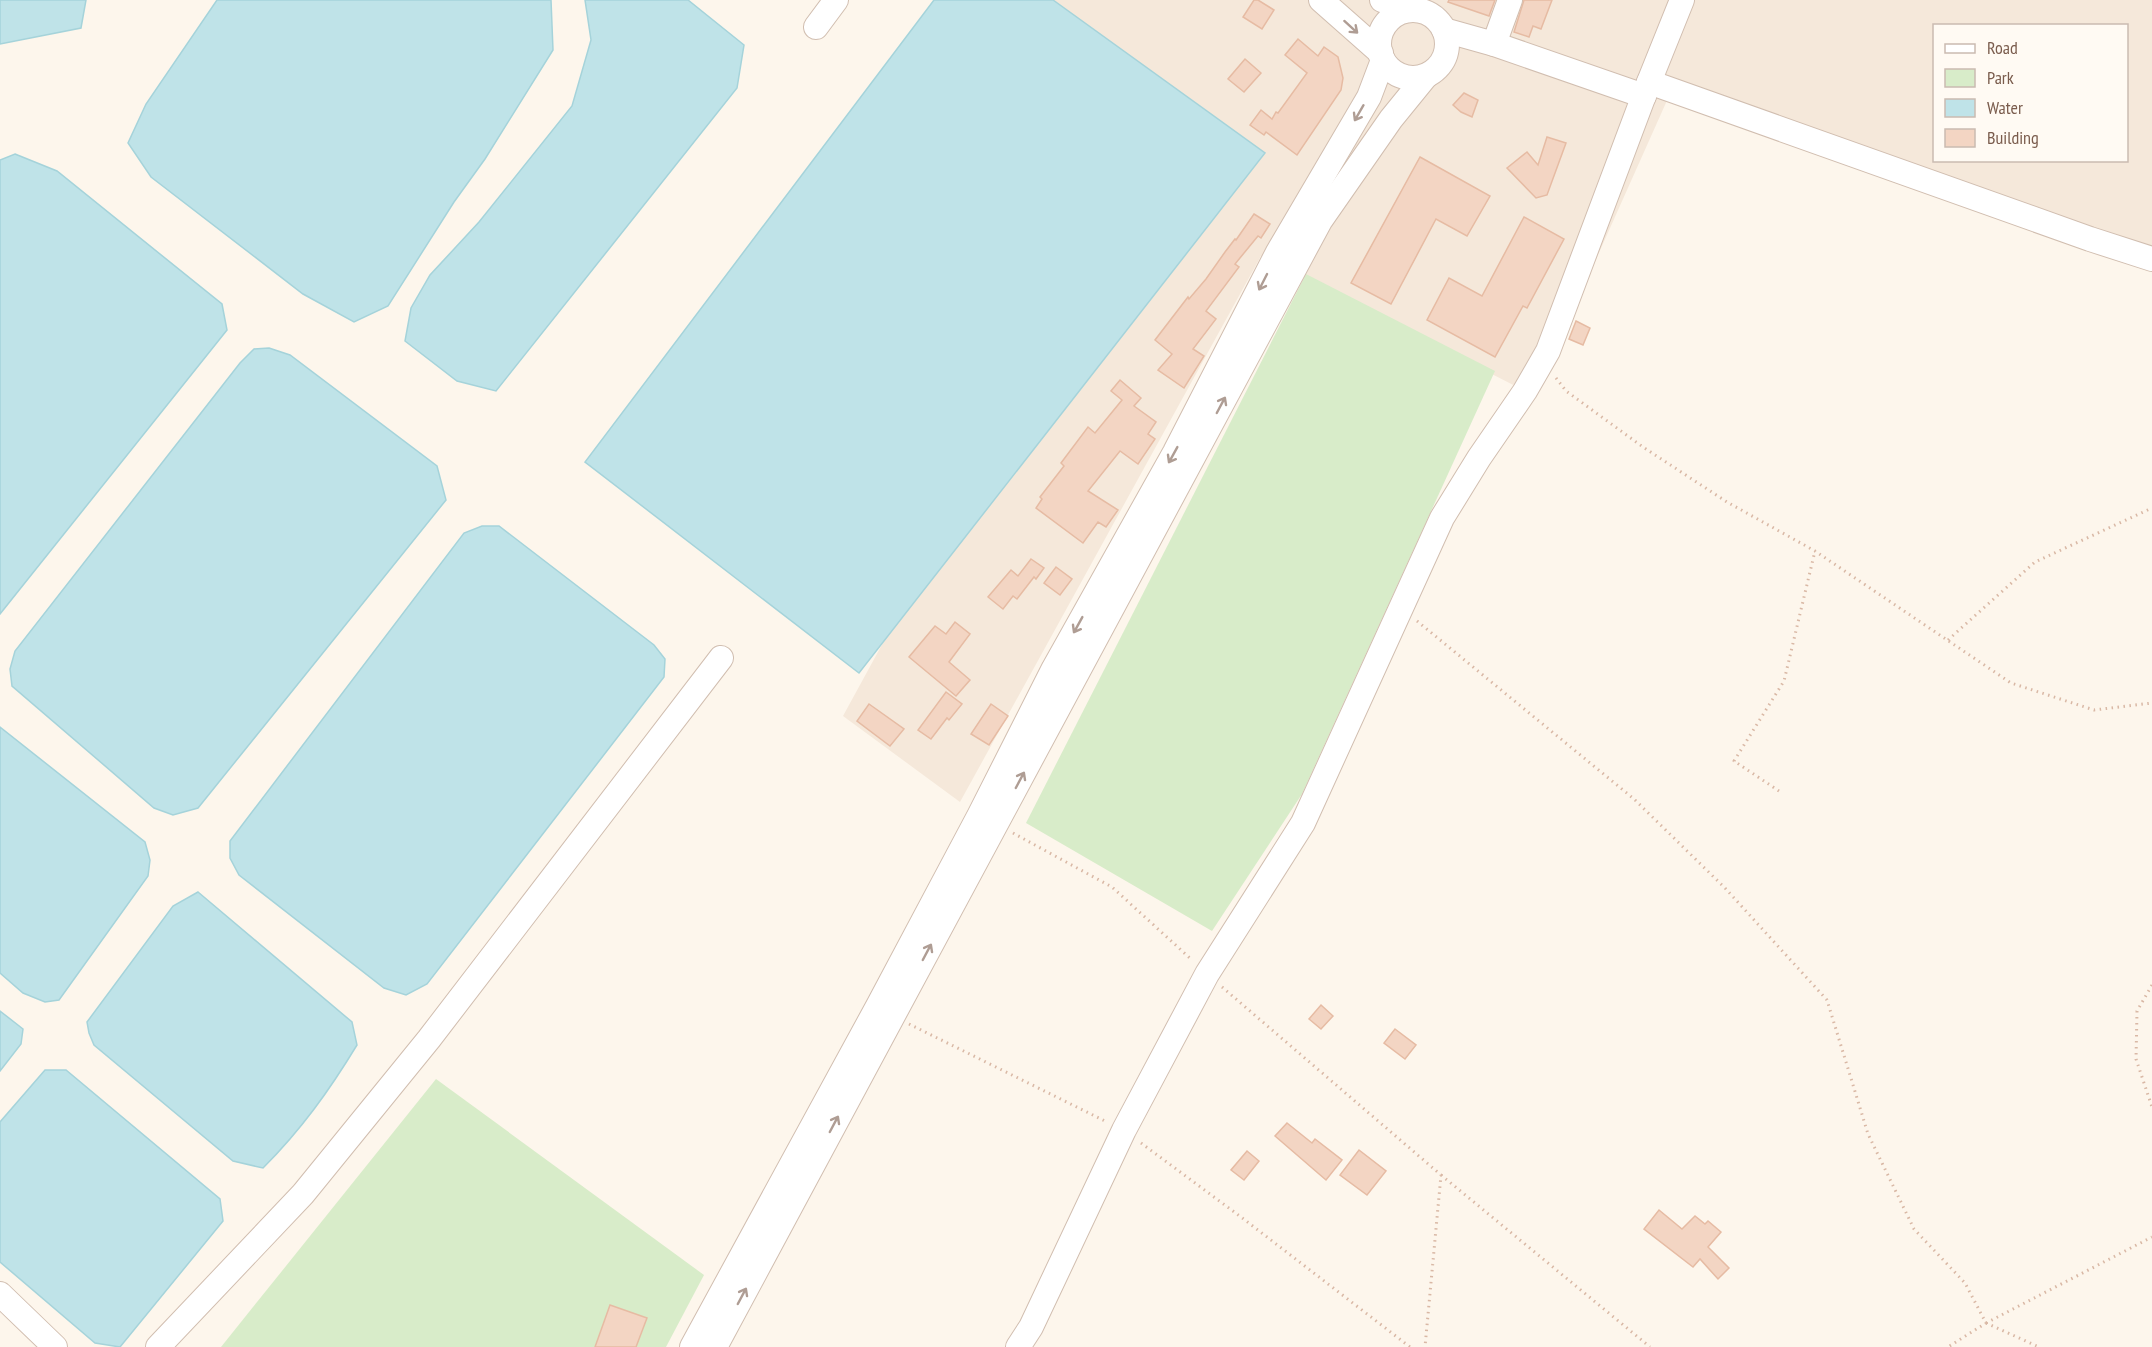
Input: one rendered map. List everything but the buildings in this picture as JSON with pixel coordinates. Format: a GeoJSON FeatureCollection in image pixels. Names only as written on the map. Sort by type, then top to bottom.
{"type":"FeatureCollection","features":[{"type":"Feature","properties":{"kind":"street"},"geometry":{"type":"LineString","coordinates":[[816,27],[836,0]]}},
{"type":"Feature","properties":{"kind":"street"},"geometry":{"type":"LineString","coordinates":[[1321,0],[1382,56],[1394,72],[1404,77],[1426,76]]}},
{"type":"Feature","properties":{"kind":"street"},"geometry":{"type":"LineString","coordinates":[[715,1347],[1320,221],[1391,119],[1426,76],[1443,62],[1448,41],[1444,30],[1433,16],[1382,0]]}},
{"type":"Feature","properties":{"kind":"street"},"geometry":{"type":"LineString","coordinates":[[1494,44],[1510,0]]}},
{"type":"Feature","properties":{"kind":"street"},"geometry":{"type":"LineString","coordinates":[[1018,1347],[1031,1327],[1124,1130],[1207,974],[1304,823],[1442,518],[1479,458],[1526,391],[1548,351],[1646,89],[1682,0]]}},
{"type":"Feature","properties":{"kind":"street"},"geometry":{"type":"LineString","coordinates":[[692,1347],[884,995],[1054,668],[1175,452],[1278,252],[1369,97],[1382,56],[1379,43],[1382,32],[1395,16],[1414,10]]}},
{"type":"Feature","properties":{"kind":"street"},"geometry":{"type":"LineString","coordinates":[[1444,30],[1646,89],[2152,259]]}},
{"type":"Feature","properties":{"kind":"street"},"geometry":{"type":"LineString","coordinates":[[158,1347],[303,1194],[429,1039],[721,658]]}},
{"type":"Feature","properties":{"kind":"street"},"geometry":{"type":"LineString","coordinates":[[0,1293],[56,1347]]}},
{"type":"Feature","properties":{"kind":"path"},"geometry":{"type":"LineString","coordinates":[[1548,351],[1550,372],[1566,391],[1643,447],[1726,502],[1815,551],[2012,682],[2094,710],[2152,703]]}},
{"type":"Feature","properties":{"kind":"path"},"geometry":{"type":"LineString","coordinates":[[1948,640],[2035,562],[2152,508]]}},
{"type":"Feature","properties":{"kind":"path"},"geometry":{"type":"LineString","coordinates":[[1779,791],[1734,761],[1784,681],[1815,551]]}},
{"type":"Feature","properties":{"kind":"path"},"geometry":{"type":"LineString","coordinates":[[1402,608],[1634,799],[1725,888],[1827,1000],[1868,1134],[1914,1228],[1965,1283],[1986,1323],[2039,1347]]}},
{"type":"Feature","properties":{"kind":"path"},"geometry":{"type":"LineString","coordinates":[[997,825],[1112,887],[1207,974],[1442,1175],[1650,1347]]}},
{"type":"Feature","properties":{"kind":"path"},"geometry":{"type":"LineString","coordinates":[[2152,985],[2137,1011],[2136,1059],[2152,1107]]}},
{"type":"Feature","properties":{"kind":"path"},"geometry":{"type":"LineString","coordinates":[[893,1016],[1124,1130],[1410,1347]]}},
{"type":"Feature","properties":{"kind":"path"},"geometry":{"type":"LineString","coordinates":[[1425,1347],[1442,1175]]}},
{"type":"Feature","properties":{"kind":"path"},"geometry":{"type":"LineString","coordinates":[[1948,1347],[1986,1323],[2152,1237]]}},
{"type":"Feature","properties":{"kind":"shaded area"},"geometry":{"type":"Polygon","coordinates":[[[1051,0],[2152,0],[2152,269],[1669,96],[1556,349],[1550,372],[1525,391],[1261,256],[960,802],[843,716],[1168,121],[1051,0]]]}},
{"type":"Feature","properties":{"kind":"green space"},"geometry":{"type":"Polygon","coordinates":[[[1306,274],[1495,371],[1302,794],[1212,931],[1026,823],[1306,274]]]}},
{"type":"Feature","properties":{"kind":"green space"},"geometry":{"type":"Polygon","coordinates":[[[436,1079],[704,1275],[666,1347],[221,1347],[436,1079]]]}},
{"type":"Feature","properties":{"kind":"water"},"geometry":{"type":"Polygon","coordinates":[[[0,0],[86,0],[81,28],[0,44],[0,0]]]}},
{"type":"Feature","properties":{"kind":"water"},"geometry":{"type":"Polygon","coordinates":[[[217,0],[551,0],[553,50],[485,159],[454,202],[388,306],[354,322],[303,294],[151,177],[128,143],[146,104],[217,0]]]}},
{"type":"Feature","properties":{"kind":"water"},"geometry":{"type":"Polygon","coordinates":[[[585,0],[688,0],[744,45],[737,88],[496,391],[457,381],[405,341],[411,308],[430,275],[479,222],[572,106],[591,40],[585,0]]]}},
{"type":"Feature","properties":{"kind":"water"},"geometry":{"type":"Polygon","coordinates":[[[934,0],[1053,0],[1265,153],[859,673],[585,462],[934,0]]]}},
{"type":"Feature","properties":{"kind":"water"},"geometry":{"type":"Polygon","coordinates":[[[15,154],[57,171],[222,304],[227,330],[0,614],[0,160],[15,154]]]}},
{"type":"Feature","properties":{"kind":"water"},"geometry":{"type":"Polygon","coordinates":[[[269,348],[290,355],[437,466],[446,500],[198,808],[173,815],[154,808],[12,686],[10,669],[15,651],[240,363],[254,349],[269,348]]]}},
{"type":"Feature","properties":{"kind":"water"},"geometry":{"type":"Polygon","coordinates":[[[482,526],[499,526],[654,645],[665,659],[664,677],[427,984],[406,995],[384,988],[239,875],[230,858],[230,841],[464,533],[482,526]]]}},
{"type":"Feature","properties":{"kind":"water"},"geometry":{"type":"Polygon","coordinates":[[[0,727],[145,842],[150,860],[148,876],[59,1000],[45,1002],[23,993],[0,973],[0,727]]]}},
{"type":"Feature","properties":{"kind":"water"},"geometry":{"type":"Polygon","coordinates":[[[198,892],[352,1022],[357,1045],[314,1110],[263,1168],[233,1161],[94,1045],[89,1033],[87,1022],[173,906],[198,892]]]}},
{"type":"Feature","properties":{"kind":"water"},"geometry":{"type":"Polygon","coordinates":[[[0,1011],[23,1029],[21,1044],[0,1071],[0,1011]]]}},
{"type":"Feature","properties":{"kind":"water"},"geometry":{"type":"Polygon","coordinates":[[[45,1070],[66,1070],[220,1199],[223,1221],[120,1347],[95,1343],[0,1262],[0,1122],[45,1070]]]}}]}
